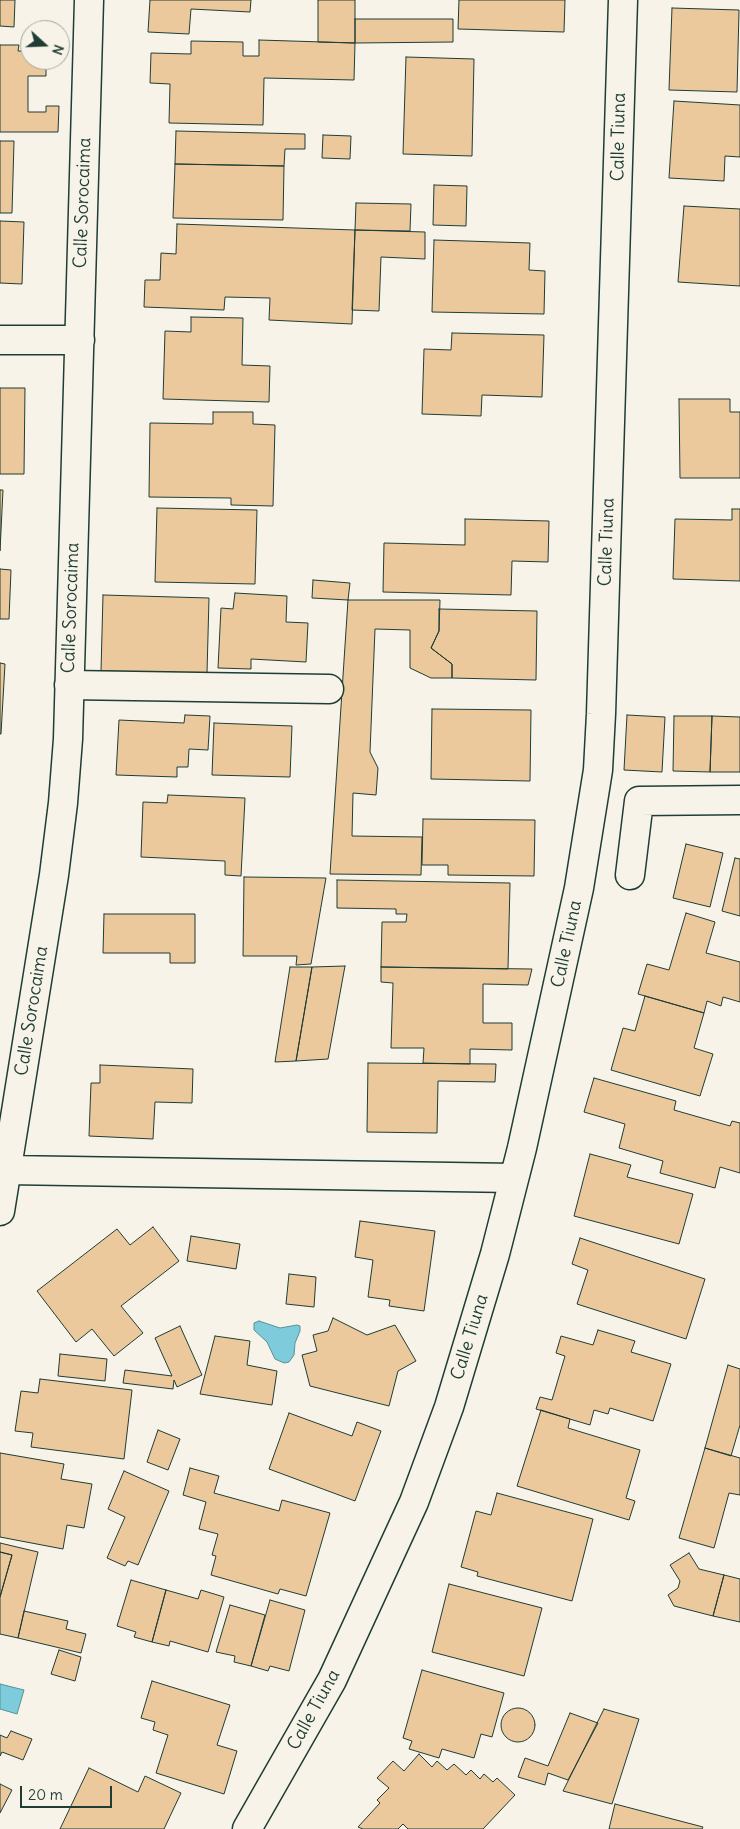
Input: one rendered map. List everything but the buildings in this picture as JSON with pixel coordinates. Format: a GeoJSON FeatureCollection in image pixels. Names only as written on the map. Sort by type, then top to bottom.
{"type":"FeatureCollection","features":[{"type":"Feature","properties":{"kind":"street","name":"Calle Sorocaima"},"geometry":{"type":"LineString","coordinates":[[0,1211],[54,875],[64,794],[68,739],[89,0]]}},
{"type":"Feature","properties":{"kind":"street","name":"Calle Tiuna"},"geometry":{"type":"LineString","coordinates":[[247,1829],[332,1680],[414,1502],[448,1407],[495,1254],[548,1032],[579,888],[598,770],[608,513],[623,0]]}},
{"type":"Feature","properties":{"kind":"street"},"geometry":{"type":"LineString","coordinates":[[0,340],[80,340]]}},
{"type":"Feature","properties":{"kind":"street"},"geometry":{"type":"LineString","coordinates":[[69,685],[329,689]]}},
{"type":"Feature","properties":{"kind":"street"},"geometry":{"type":"LineString","coordinates":[[687,800],[740,814]]}},
{"type":"Feature","properties":{"kind":"street"},"geometry":{"type":"LineString","coordinates":[[630,875],[639,801],[740,800]]}},
{"type":"Feature","properties":{"kind":"street"},"geometry":{"type":"LineString","coordinates":[[7,1170],[514,1178]]}},
{"type":"Feature","properties":{"kind":"water"},"geometry":{"type":"Polygon","coordinates":[[[259,1321],[280,1328],[300,1326],[294,1355],[289,1362],[284,1363],[275,1359],[267,1342],[254,1330],[254,1323],[259,1321]]]}},
{"type":"Feature","properties":{"kind":"water"},"geometry":{"type":"Polygon","coordinates":[[[0,1684],[24,1690],[17,1714],[0,1709],[0,1684]]]}}]}
